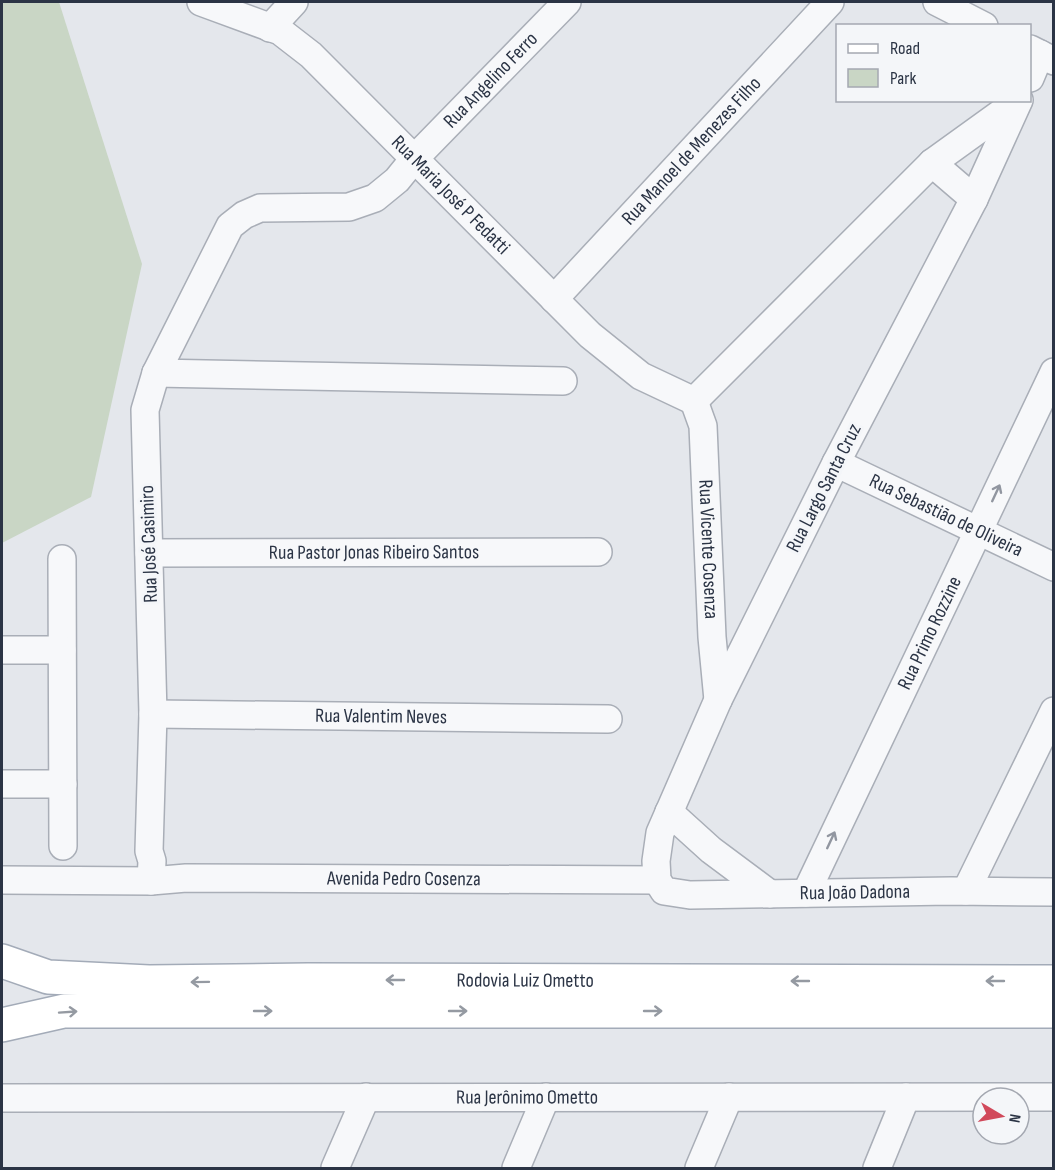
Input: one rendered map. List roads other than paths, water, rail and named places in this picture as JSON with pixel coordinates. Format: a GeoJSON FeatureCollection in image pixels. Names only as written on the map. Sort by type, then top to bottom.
{"type":"FeatureCollection","features":[{"type":"Feature","properties":{"kind":"main road","name":"Rodovia Luiz Ometto"},"geometry":{"type":"LineString","coordinates":[[7,963],[48,977],[149,982],[308,980],[1053,982]]}},
{"type":"Feature","properties":{"kind":"main road"},"geometry":{"type":"LineString","coordinates":[[6,1024],[21,1003],[20,988],[7,963]]}},
{"type":"Feature","properties":{"kind":"main road","name":"Rodovia Luiz Ometto"},"geometry":{"type":"LineString","coordinates":[[6,1024],[64,1011],[1053,1011]]}},
{"type":"Feature","properties":{"kind":"street","name":"Rua Maria José P Fedatti"},"geometry":{"type":"LineString","coordinates":[[201,2],[280,31],[311,55],[590,335],[641,376],[694,401]]}},
{"type":"Feature","properties":{"kind":"street"},"geometry":{"type":"LineString","coordinates":[[270,28],[294,2]]}},
{"type":"Feature","properties":{"kind":"street","name":"Rua Angelino Ferro"},"geometry":{"type":"LineString","coordinates":[[230,226],[244,215],[260,208],[349,207],[375,198],[397,180],[414,159],[567,2]]}},
{"type":"Feature","properties":{"kind":"street","name":"Rua Manoel de Menezes Filho"},"geometry":{"type":"LineString","coordinates":[[554,299],[830,2]]}},
{"type":"Feature","properties":{"kind":"street"},"geometry":{"type":"LineString","coordinates":[[937,2],[980,24]]}},
{"type":"Feature","properties":{"kind":"street","name":"Rua Largo Santa Cruz"},"geometry":{"type":"LineString","coordinates":[[694,401],[932,163],[1016,102]]}},
{"type":"Feature","properties":{"kind":"street","name":"Rua Largo Santa Cruz"},"geometry":{"type":"LineString","coordinates":[[658,882],[656,861],[660,833],[718,700],[836,463],[974,199],[1018,102]]}},
{"type":"Feature","properties":{"kind":"street"},"geometry":{"type":"LineString","coordinates":[[932,163],[974,199]]}},
{"type":"Feature","properties":{"kind":"street","name":"Rua José Casimiro"},"geometry":{"type":"LineString","coordinates":[[151,881],[152,861],[149,851],[153,714],[145,410],[156,372],[230,226]]}},
{"type":"Feature","properties":{"kind":"street"},"geometry":{"type":"LineString","coordinates":[[156,372],[563,381]]}},
{"type":"Feature","properties":{"kind":"street","name":"Rua Primo Rozzine"},"geometry":{"type":"LineString","coordinates":[[806,893],[1053,372]]}},
{"type":"Feature","properties":{"kind":"street","name":"Rua Vicente Cosenza"},"geometry":{"type":"LineString","coordinates":[[694,401],[703,426],[712,637],[718,700]]}},
{"type":"Feature","properties":{"kind":"street","name":"Rua Sebastião de Oliveira"},"geometry":{"type":"LineString","coordinates":[[836,463],[1053,567]]}},
{"type":"Feature","properties":{"kind":"street","name":"Rua Pastor Jonas Ribeiro Santos"},"geometry":{"type":"LineString","coordinates":[[149,553],[598,552]]}},
{"type":"Feature","properties":{"kind":"street"},"geometry":{"type":"LineString","coordinates":[[62,559],[63,846]]}},
{"type":"Feature","properties":{"kind":"street"},"geometry":{"type":"LineString","coordinates":[[2,650],[62,650]]}},
{"type":"Feature","properties":{"kind":"street"},"geometry":{"type":"LineString","coordinates":[[966,891],[1053,711]]}},
{"type":"Feature","properties":{"kind":"street","name":"Rua Valentim Neves"},"geometry":{"type":"LineString","coordinates":[[153,714],[608,719]]}},
{"type":"Feature","properties":{"kind":"street"},"geometry":{"type":"LineString","coordinates":[[2,783],[63,784]]}},
{"type":"Feature","properties":{"kind":"street"},"geometry":{"type":"LineString","coordinates":[[669,812],[711,850],[770,894]]}},
{"type":"Feature","properties":{"kind":"street","name":"Avenida Pedro Cosenza"},"geometry":{"type":"LineString","coordinates":[[2,880],[151,881],[186,878],[658,882]]}},
{"type":"Feature","properties":{"kind":"street","name":"Rua João Dadona"},"geometry":{"type":"LineString","coordinates":[[658,882],[664,891],[690,895],[1053,892]]}},
{"type":"Feature","properties":{"kind":"street"},"geometry":{"type":"LineString","coordinates":[[335,1168],[366,1097]]}},
{"type":"Feature","properties":{"kind":"street"},"geometry":{"type":"LineString","coordinates":[[516,1168],[546,1097]]}},
{"type":"Feature","properties":{"kind":"street"},"geometry":{"type":"LineString","coordinates":[[699,1168],[729,1097]]}},
{"type":"Feature","properties":{"kind":"street"},"geometry":{"type":"LineString","coordinates":[[877,1168],[906,1097]]}},
{"type":"Feature","properties":{"kind":"street","name":"Rua Jerônimo Ometto"},"geometry":{"type":"LineString","coordinates":[[2,1098],[1053,1097]]}}]}
